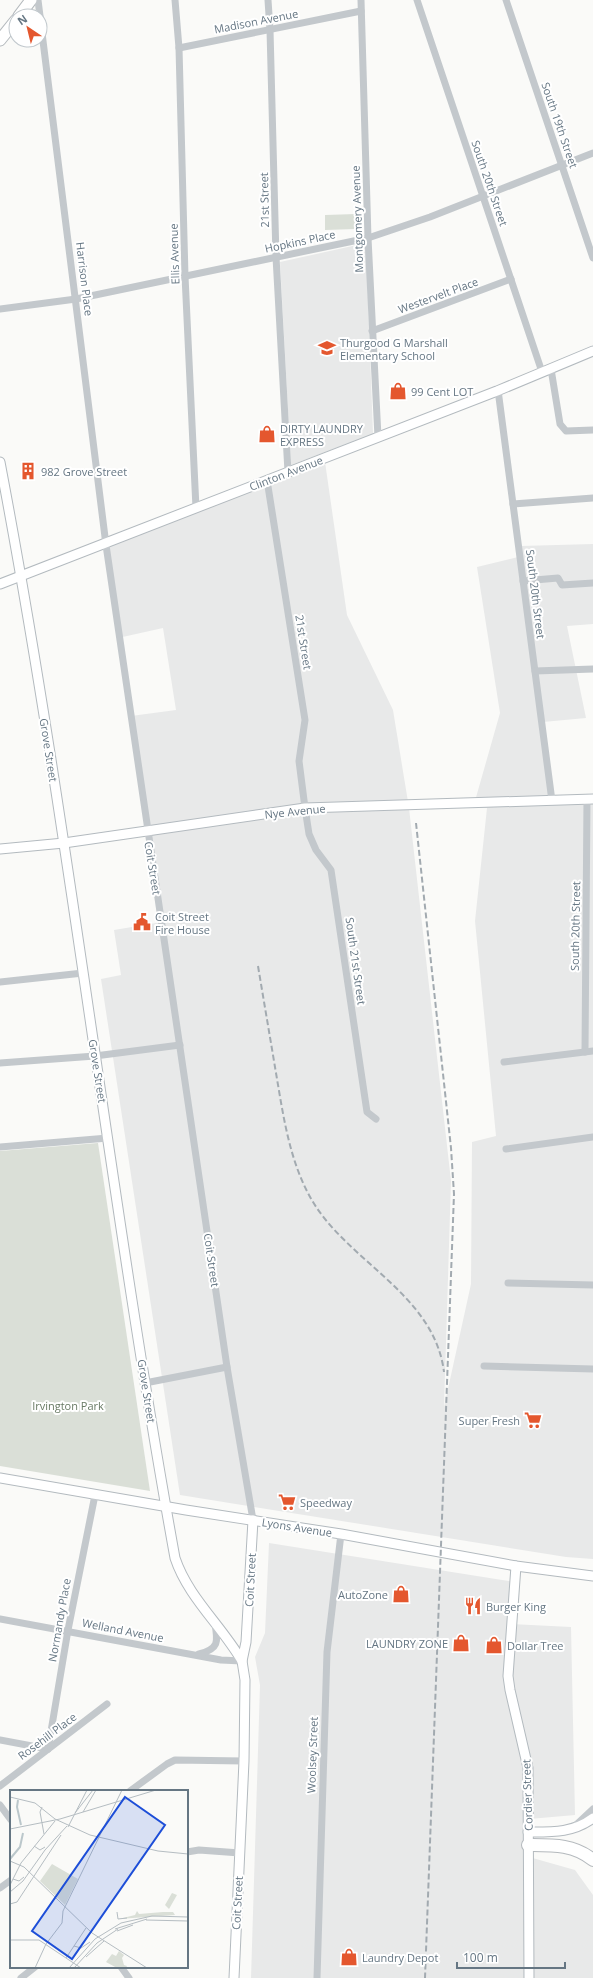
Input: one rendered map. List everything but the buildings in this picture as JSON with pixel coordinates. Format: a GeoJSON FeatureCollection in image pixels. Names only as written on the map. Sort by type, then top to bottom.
{"type":"FeatureCollection","features":[{"type":"Feature","properties":{"kind":"highway"},"geometry":{"type":"LineString","coordinates":[[528,1845],[570,1848],[593,1860]]}},
{"type":"Feature","properties":{"kind":"main road"},"geometry":{"type":"LineString","coordinates":[[0,40],[8,30]]}},
{"type":"Feature","properties":{"kind":"main road","name":"Clinton Avenue"},"geometry":{"type":"LineString","coordinates":[[0,584],[106,545],[593,351]]}},
{"type":"Feature","properties":{"kind":"main road","name":"Grove Street"},"geometry":{"type":"LineString","coordinates":[[0,462],[64,843],[145,1383],[166,1507],[178,1566],[193,1594],[214,1620],[242,1661]]}},
{"type":"Feature","properties":{"kind":"main road","name":"Nye Avenue"},"geometry":{"type":"LineString","coordinates":[[0,849],[64,843],[305,808],[590,799]]}},
{"type":"Feature","properties":{"kind":"main road","name":"Lyons Avenue"},"geometry":{"type":"LineString","coordinates":[[0,1478],[166,1507],[341,1534],[516,1566],[593,1576]]}},
{"type":"Feature","properties":{"kind":"main road","name":"Coit Street"},"geometry":{"type":"LineString","coordinates":[[234,1978],[244,1761],[245,1680],[242,1661],[246,1642],[253,1520]]}},
{"type":"Feature","properties":{"kind":"main road","name":"Cordier Street"},"geometry":{"type":"LineString","coordinates":[[516,1566],[509,1683],[527,1763],[529,1978]]}},
{"type":"Feature","properties":{"kind":"main road"},"geometry":{"type":"LineString","coordinates":[[528,1832],[558,1832],[575,1828],[593,1818]]}},
{"type":"Feature","properties":{"kind":"street","name":"Ellis Avenue"},"geometry":{"type":"LineString","coordinates":[[175,0],[179,48],[185,276],[196,508]]}},
{"type":"Feature","properties":{"kind":"street","name":"21st Street"},"geometry":{"type":"LineString","coordinates":[[268,0],[276,257],[288,472]]}},
{"type":"Feature","properties":{"kind":"street","name":"Montgomery Avenue"},"geometry":{"type":"LineString","coordinates":[[361,0],[368,238],[378,437]]}},
{"type":"Feature","properties":{"kind":"street","name":"South 20th Street"},"geometry":{"type":"LineString","coordinates":[[417,0],[511,279],[547,370],[560,424],[566,431],[593,430]]}},
{"type":"Feature","properties":{"kind":"street","name":"South 19th Street"},"geometry":{"type":"LineString","coordinates":[[506,0],[593,258]]}},
{"type":"Feature","properties":{"kind":"street","name":"Madison Avenue"},"geometry":{"type":"LineString","coordinates":[[179,48],[361,11]]}},
{"type":"Feature","properties":{"kind":"street","name":"Harrison Place"},"geometry":{"type":"LineString","coordinates":[[44,48],[106,545]]}},
{"type":"Feature","properties":{"kind":"street","name":"Hopkins Place"},"geometry":{"type":"LineString","coordinates":[[0,309],[76,299],[368,238],[483,196],[593,153]]}},
{"type":"Feature","properties":{"kind":"street","name":"Westervelt Place"},"geometry":{"type":"LineString","coordinates":[[372,331],[511,279]]}},
{"type":"Feature","properties":{"kind":"street","name":"South 20th Street"},"geometry":{"type":"LineString","coordinates":[[498,390],[552,801]]}},
{"type":"Feature","properties":{"kind":"street","name":"21st Street"},"geometry":{"type":"LineString","coordinates":[[267,480],[305,720],[299,761],[305,808]]}},
{"type":"Feature","properties":{"kind":"street"},"geometry":{"type":"LineString","coordinates":[[513,504],[593,498]]}},
{"type":"Feature","properties":{"kind":"street","name":"Coit Street"},"geometry":{"type":"LineString","coordinates":[[106,545],[227,1367],[253,1520]]}},
{"type":"Feature","properties":{"kind":"street"},"geometry":{"type":"LineString","coordinates":[[523,581],[558,578],[562,584],[593,583]]}},
{"type":"Feature","properties":{"kind":"street"},"geometry":{"type":"LineString","coordinates":[[535,671],[593,669]]}},
{"type":"Feature","properties":{"kind":"street","name":"South 20th Street"},"geometry":{"type":"LineString","coordinates":[[584,1052],[590,799]]}},
{"type":"Feature","properties":{"kind":"street","name":"South 21st Street"},"geometry":{"type":"LineString","coordinates":[[305,808],[309,834],[316,850],[331,870],[368,1112],[376,1119]]}},
{"type":"Feature","properties":{"kind":"street"},"geometry":{"type":"LineString","coordinates":[[0,982],[84,973]]}},
{"type":"Feature","properties":{"kind":"street"},"geometry":{"type":"LineString","coordinates":[[0,1063],[95,1056],[180,1045]]}},
{"type":"Feature","properties":{"kind":"street"},"geometry":{"type":"LineString","coordinates":[[504,1062],[593,1051]]}},
{"type":"Feature","properties":{"kind":"street"},"geometry":{"type":"LineString","coordinates":[[506,1149],[593,1137]]}},
{"type":"Feature","properties":{"kind":"street"},"geometry":{"type":"LineString","coordinates":[[0,1147],[108,1138]]}},
{"type":"Feature","properties":{"kind":"street"},"geometry":{"type":"LineString","coordinates":[[508,1283],[593,1285]]}},
{"type":"Feature","properties":{"kind":"street"},"geometry":{"type":"LineString","coordinates":[[484,1366],[593,1369]]}},
{"type":"Feature","properties":{"kind":"street"},"geometry":{"type":"LineString","coordinates":[[145,1383],[227,1367]]}},
{"type":"Feature","properties":{"kind":"street","name":"Normandy Place"},"geometry":{"type":"LineString","coordinates":[[48,1749],[68,1630],[95,1495]]}},
{"type":"Feature","properties":{"kind":"street","name":"Woolsey Street"},"geometry":{"type":"LineString","coordinates":[[317,1978],[327,1652],[341,1534]]}},
{"type":"Feature","properties":{"kind":"street","name":"Welland Avenue"},"geometry":{"type":"LineString","coordinates":[[0,1618],[196,1655],[242,1661]]}},
{"type":"Feature","properties":{"kind":"street"},"geometry":{"type":"LineString","coordinates":[[196,1655],[207,1652],[215,1646],[218,1640],[214,1620]]}},
{"type":"Feature","properties":{"kind":"street","name":"Rosehill Place"},"geometry":{"type":"LineString","coordinates":[[0,1786],[107,1704]]}},
{"type":"Feature","properties":{"kind":"street"},"geometry":{"type":"LineString","coordinates":[[0,1740],[48,1749]]}},
{"type":"Feature","properties":{"kind":"street"},"geometry":{"type":"LineString","coordinates":[[131,1790],[167,1764],[175,1760],[244,1761]]}},
{"type":"Feature","properties":{"kind":"street"},"geometry":{"type":"LineString","coordinates":[[0,1805],[10,1819]]}},
{"type":"Feature","properties":{"kind":"street"},"geometry":{"type":"LineString","coordinates":[[558,1832],[576,1825],[593,1809]]}},
{"type":"Feature","properties":{"kind":"street"},"geometry":{"type":"LineString","coordinates":[[188,1852],[199,1850],[240,1853]]}},
{"type":"Feature","properties":{"kind":"street"},"geometry":{"type":"LineString","coordinates":[[0,1888],[10,1881]]}},
{"type":"Feature","properties":{"kind":"street"},"geometry":{"type":"LineString","coordinates":[[21,1978],[34,1968]]}},
{"type":"Feature","properties":{"kind":"street"},"geometry":{"type":"LineString","coordinates":[[122,1968],[129,1978]]}},
{"type":"Feature","properties":{"kind":"shaded area","name":"Thurgood G Marshall Elementary School"},"geometry":{"type":"Polygon","coordinates":[[[366,243],[373,434],[291,465],[280,262],[366,243]]]}},
{"type":"Feature","properties":{"kind":"shaded area"},"geometry":{"type":"Polygon","coordinates":[[[324,455],[347,615],[393,710],[409,808],[451,1181],[444,1407],[471,1284],[472,1142],[496,1136],[475,921],[487,808],[473,808],[500,713],[477,567],[522,556],[521,546],[593,544],[593,624],[567,626],[586,718],[543,722],[553,801],[593,799],[593,1559],[566,1557],[180,1495],[101,979],[121,975],[114,930],[162,922],[131,716],[176,710],[163,628],[118,638],[106,541],[324,455]]]}},
{"type":"Feature","properties":{"kind":"shaded area"},"geometry":{"type":"Polygon","coordinates":[[[269,1543],[515,1582],[511,1624],[571,1627],[575,1815],[529,1819],[529,1857],[575,1870],[593,1895],[593,1978],[251,1978],[260,1685],[255,1657],[265,1633],[269,1543]]]}},
{"type":"Feature","properties":{"kind":"green space"},"geometry":{"type":"Polygon","coordinates":[[[356,214],[356,229],[325,230],[325,215],[356,214]]]}},
{"type":"Feature","properties":{"kind":"green space","name":"Irvington Park"},"geometry":{"type":"Polygon","coordinates":[[[98,1143],[150,1491],[0,1466],[0,1151],[98,1143]]]}},
{"type":"Feature","properties":{"kind":"railway"},"geometry":{"type":"LineString","coordinates":[[416,823],[451,1148],[454,1194],[425,1978]]}},
{"type":"Feature","properties":{"kind":"railway"},"geometry":{"type":"LineString","coordinates":[[258,966],[284,1120],[296,1166],[302,1181],[324,1218],[343,1239],[406,1298],[424,1320],[437,1344],[444,1372]]}},
{"type":"Feature","properties":{"kind":"place","name":"Thurgood G Marshall Elementary School"},"geometry":{"type":"Point","coordinates":[327,348]}},
{"type":"Feature","properties":{"kind":"place","name":"99 Cent LOT"},"geometry":{"type":"Point","coordinates":[398,391]}},
{"type":"Feature","properties":{"kind":"place","name":"DIRTY LAUNDRY EXPRESS"},"geometry":{"type":"Point","coordinates":[267,434]}},
{"type":"Feature","properties":{"kind":"place","name":"982 Grove Street"},"geometry":{"type":"Point","coordinates":[28,471]}},
{"type":"Feature","properties":{"kind":"place","name":"Coit Street Fire House"},"geometry":{"type":"Point","coordinates":[142,922]}},
{"type":"Feature","properties":{"kind":"place","name":"Super Fresh"},"geometry":{"type":"Point","coordinates":[533,1420]}},
{"type":"Feature","properties":{"kind":"place","name":"Speedway"},"geometry":{"type":"Point","coordinates":[287,1502]}},
{"type":"Feature","properties":{"kind":"place","name":"AutoZone"},"geometry":{"type":"Point","coordinates":[401,1594]}},
{"type":"Feature","properties":{"kind":"place","name":"Burger King"},"geometry":{"type":"Point","coordinates":[473,1606]}},
{"type":"Feature","properties":{"kind":"place","name":"LAUNDRY ZONE"},"geometry":{"type":"Point","coordinates":[461,1643]}},
{"type":"Feature","properties":{"kind":"place","name":"Dollar Tree"},"geometry":{"type":"Point","coordinates":[494,1645]}},
{"type":"Feature","properties":{"kind":"place","name":"Laundry Depot"},"geometry":{"type":"Point","coordinates":[349,1957]}}]}
